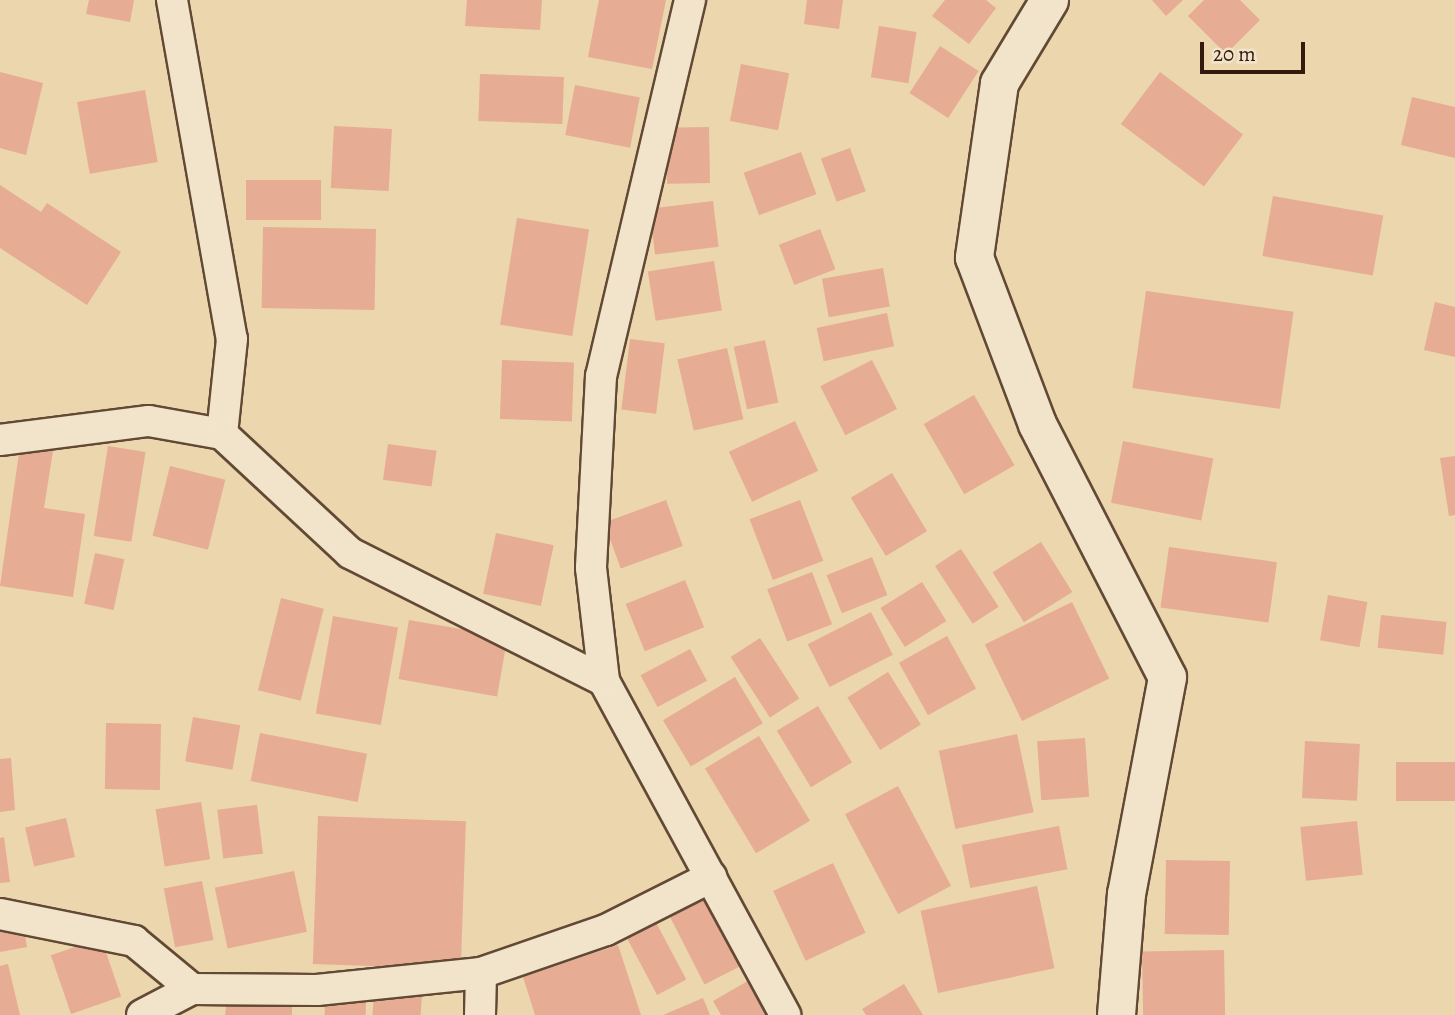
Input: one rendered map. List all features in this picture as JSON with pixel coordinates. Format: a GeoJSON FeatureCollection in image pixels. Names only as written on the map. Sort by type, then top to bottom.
{"type":"FeatureCollection","features":[{"type":"Feature","properties":{"kind":"street"},"geometry":{"type":"LineString","coordinates":[[172,0],[232,339],[222,434]]}},
{"type":"Feature","properties":{"kind":"street"},"geometry":{"type":"LineString","coordinates":[[690,0],[601,376],[591,568],[604,681],[785,1015]]}},
{"type":"Feature","properties":{"kind":"street"},"geometry":{"type":"LineString","coordinates":[[1049,0],[999,83],[974,257],[1037,424],[1167,677],[1126,893],[1116,1015]]}},
{"type":"Feature","properties":{"kind":"street"},"geometry":{"type":"LineString","coordinates":[[0,440],[149,422],[222,434],[350,553],[604,681]]}},
{"type":"Feature","properties":{"kind":"street"},"geometry":{"type":"LineString","coordinates":[[142,1015],[192,989],[317,990],[481,973],[606,930],[711,877]]}},
{"type":"Feature","properties":{"kind":"street"},"geometry":{"type":"LineString","coordinates":[[0,914],[134,941],[192,989]]}},
{"type":"Feature","properties":{"kind":"street"},"geometry":{"type":"LineString","coordinates":[[480,1015],[481,973]]}},
{"type":"Feature","properties":{"kind":"building"},"geometry":{"type":"Polygon","coordinates":[[[89,0],[134,0],[130,22],[86,14],[89,0]]]}},
{"type":"Feature","properties":{"kind":"building"},"geometry":{"type":"Polygon","coordinates":[[[467,0],[542,0],[540,30],[465,26],[467,0]]]}},
{"type":"Feature","properties":{"kind":"building"},"geometry":{"type":"Polygon","coordinates":[[[599,0],[666,0],[652,69],[588,57],[599,0]]]}},
{"type":"Feature","properties":{"kind":"building"},"geometry":{"type":"Polygon","coordinates":[[[807,0],[843,0],[839,29],[804,24],[807,0]]]}},
{"type":"Feature","properties":{"kind":"building"},"geometry":{"type":"Polygon","coordinates":[[[945,0],[986,0],[996,8],[969,44],[932,16],[945,0]]]}},
{"type":"Feature","properties":{"kind":"building"},"geometry":{"type":"Polygon","coordinates":[[[1152,0],[1183,0],[1166,16],[1152,0]]]}},
{"type":"Feature","properties":{"kind":"building"},"geometry":{"type":"Polygon","coordinates":[[[1204,0],[1240,0],[1260,20],[1226,54],[1188,16],[1204,0]]]}},
{"type":"Feature","properties":{"kind":"building"},"geometry":{"type":"Polygon","coordinates":[[[879,26],[917,32],[908,83],[871,77],[879,26]]]}},
{"type":"Feature","properties":{"kind":"building"},"geometry":{"type":"Polygon","coordinates":[[[940,46],[979,71],[948,118],[910,93],[940,46]]]}},
{"type":"Feature","properties":{"kind":"building"},"geometry":{"type":"Polygon","coordinates":[[[741,64],[789,73],[778,130],[730,121],[741,64]]]}},
{"type":"Feature","properties":{"kind":"building"},"geometry":{"type":"Polygon","coordinates":[[[0,72],[43,83],[26,155],[0,148],[0,72]]]}},
{"type":"Feature","properties":{"kind":"building"},"geometry":{"type":"Polygon","coordinates":[[[1160,72],[1243,135],[1204,187],[1121,124],[1160,72]]]}},
{"type":"Feature","properties":{"kind":"building"},"geometry":{"type":"Polygon","coordinates":[[[480,74],[564,77],[562,124],[478,121],[480,74]]]}},
{"type":"Feature","properties":{"kind":"building"},"geometry":{"type":"Polygon","coordinates":[[[575,85],[640,98],[630,148],[565,135],[575,85]]]}},
{"type":"Feature","properties":{"kind":"building"},"geometry":{"type":"Polygon","coordinates":[[[145,90],[158,162],[90,174],[77,102],[145,90]]]}},
{"type":"Feature","properties":{"kind":"building"},"geometry":{"type":"Polygon","coordinates":[[[1412,97],[1455,107],[1455,158],[1401,145],[1412,97]]]}},
{"type":"Feature","properties":{"kind":"building"},"geometry":{"type":"Polygon","coordinates":[[[334,126],[392,129],[389,191],[331,188],[334,126]]]}},
{"type":"Feature","properties":{"kind":"building"},"geometry":{"type":"Polygon","coordinates":[[[709,127],[710,183],[667,184],[666,128],[709,127]]]}},
{"type":"Feature","properties":{"kind":"building"},"geometry":{"type":"Polygon","coordinates":[[[850,148],[866,191],[837,202],[821,159],[850,148]]]}},
{"type":"Feature","properties":{"kind":"building"},"geometry":{"type":"Polygon","coordinates":[[[801,152],[816,194],[759,215],[744,173],[801,152]]]}},
{"type":"Feature","properties":{"kind":"building"},"geometry":{"type":"Polygon","coordinates":[[[246,180],[321,180],[321,220],[246,220],[246,180]]]}},
{"type":"Feature","properties":{"kind":"building"},"geometry":{"type":"Polygon","coordinates":[[[0,185],[41,212],[47,203],[121,252],[87,305],[0,248],[0,185]]]}},
{"type":"Feature","properties":{"kind":"building"},"geometry":{"type":"Polygon","coordinates":[[[1273,196],[1383,215],[1373,276],[1262,256],[1273,196]]]}},
{"type":"Feature","properties":{"kind":"building"},"geometry":{"type":"Polygon","coordinates":[[[713,201],[719,247],[655,254],[649,209],[713,201]]]}},
{"type":"Feature","properties":{"kind":"building"},"geometry":{"type":"Polygon","coordinates":[[[517,218],[589,229],[572,336],[500,325],[517,218]]]}},
{"type":"Feature","properties":{"kind":"building"},"geometry":{"type":"Polygon","coordinates":[[[263,227],[376,229],[375,310],[262,308],[263,227]]]}},
{"type":"Feature","properties":{"kind":"building"},"geometry":{"type":"Polygon","coordinates":[[[820,229],[835,269],[794,285],[779,245],[820,229]]]}},
{"type":"Feature","properties":{"kind":"building"},"geometry":{"type":"Polygon","coordinates":[[[714,261],[722,310],[656,321],[648,271],[714,261]]]}},
{"type":"Feature","properties":{"kind":"building"},"geometry":{"type":"Polygon","coordinates":[[[883,268],[890,306],[829,317],[822,279],[883,268]]]}},
{"type":"Feature","properties":{"kind":"building"},"geometry":{"type":"Polygon","coordinates":[[[1146,291],[1294,312],[1280,409],[1132,388],[1146,291]]]}},
{"type":"Feature","properties":{"kind":"building"},"geometry":{"type":"Polygon","coordinates":[[[1435,302],[1455,307],[1455,357],[1424,350],[1435,302]]]}},
{"type":"Feature","properties":{"kind":"building"},"geometry":{"type":"Polygon","coordinates":[[[887,313],[894,346],[824,361],[817,328],[887,313]]]}},
{"type":"Feature","properties":{"kind":"building"},"geometry":{"type":"Polygon","coordinates":[[[630,339],[665,343],[656,414],[621,409],[630,339]]]}},
{"type":"Feature","properties":{"kind":"building"},"geometry":{"type":"Polygon","coordinates":[[[765,340],[778,403],[747,409],[734,347],[765,340]]]}},
{"type":"Feature","properties":{"kind":"building"},"geometry":{"type":"Polygon","coordinates":[[[727,348],[743,419],[694,431],[677,359],[727,348]]]}},
{"type":"Feature","properties":{"kind":"building"},"geometry":{"type":"Polygon","coordinates":[[[502,360],[574,363],[572,421],[500,419],[502,360]]]}},
{"type":"Feature","properties":{"kind":"building"},"geometry":{"type":"Polygon","coordinates":[[[872,360],[897,409],[845,435],[820,386],[872,360]]]}},
{"type":"Feature","properties":{"kind":"building"},"geometry":{"type":"Polygon","coordinates":[[[974,395],[1014,465],[964,494],[924,424],[974,395]]]}},
{"type":"Feature","properties":{"kind":"building"},"geometry":{"type":"Polygon","coordinates":[[[795,421],[818,471],[752,502],[729,452],[795,421]]]}},
{"type":"Feature","properties":{"kind":"building"},"geometry":{"type":"Polygon","coordinates":[[[1123,441],[1213,459],[1201,520],[1111,503],[1123,441]]]}},
{"type":"Feature","properties":{"kind":"building"},"geometry":{"type":"Polygon","coordinates":[[[388,444],[437,451],[432,486],[383,480],[388,444]]]}},
{"type":"Feature","properties":{"kind":"building"},"geometry":{"type":"Polygon","coordinates":[[[20,446],[53,451],[44,508],[85,514],[73,597],[0,586],[20,446]]]}},
{"type":"Feature","properties":{"kind":"building"},"geometry":{"type":"Polygon","coordinates":[[[108,446],[146,452],[131,542],[94,536],[108,446]]]}},
{"type":"Feature","properties":{"kind":"building"},"geometry":{"type":"Polygon","coordinates":[[[1455,456],[1455,515],[1449,516],[1440,458],[1455,456]]]}},
{"type":"Feature","properties":{"kind":"building"},"geometry":{"type":"Polygon","coordinates":[[[170,466],[225,480],[208,550],[153,536],[170,466]]]}},
{"type":"Feature","properties":{"kind":"building"},"geometry":{"type":"Polygon","coordinates":[[[892,473],[927,531],[886,556],[851,498],[892,473]]]}},
{"type":"Feature","properties":{"kind":"building"},"geometry":{"type":"Polygon","coordinates":[[[666,500],[683,546],[621,569],[604,523],[666,500]]]}},
{"type":"Feature","properties":{"kind":"building"},"geometry":{"type":"Polygon","coordinates":[[[800,500],[823,561],[773,580],[750,519],[800,500]]]}},
{"type":"Feature","properties":{"kind":"building"},"geometry":{"type":"Polygon","coordinates":[[[496,533],[554,545],[541,606],[483,594],[496,533]]]}},
{"type":"Feature","properties":{"kind":"building"},"geometry":{"type":"Polygon","coordinates":[[[1041,542],[1072,592],[1024,622],[993,572],[1041,542]]]}},
{"type":"Feature","properties":{"kind":"building"},"geometry":{"type":"Polygon","coordinates":[[[1169,547],[1277,562],[1268,623],[1161,607],[1169,547]]]}},
{"type":"Feature","properties":{"kind":"building"},"geometry":{"type":"Polygon","coordinates":[[[961,549],[999,607],[973,624],[935,566],[961,549]]]}},
{"type":"Feature","properties":{"kind":"building"},"geometry":{"type":"Polygon","coordinates":[[[95,553],[124,559],[114,610],[84,604],[95,553]]]}},
{"type":"Feature","properties":{"kind":"building"},"geometry":{"type":"Polygon","coordinates":[[[872,557],[887,595],[842,613],[827,575],[872,557]]]}},
{"type":"Feature","properties":{"kind":"building"},"geometry":{"type":"Polygon","coordinates":[[[812,572],[832,624],[787,641],[767,589],[812,572]]]}},
{"type":"Feature","properties":{"kind":"building"},"geometry":{"type":"Polygon","coordinates":[[[685,580],[704,627],[645,651],[626,604],[685,580]]]}},
{"type":"Feature","properties":{"kind":"building"},"geometry":{"type":"Polygon","coordinates":[[[922,582],[946,621],[905,647],[880,608],[922,582]]]}},
{"type":"Feature","properties":{"kind":"building"},"geometry":{"type":"Polygon","coordinates":[[[1328,595],[1367,602],[1359,647],[1320,640],[1328,595]]]}},
{"type":"Feature","properties":{"kind":"building"},"geometry":{"type":"Polygon","coordinates":[[[281,598],[324,609],[301,701],[258,690],[281,598]]]}},
{"type":"Feature","properties":{"kind":"building"},"geometry":{"type":"Polygon","coordinates":[[[1072,602],[1109,678],[1022,721],[985,645],[1072,602]]]}},
{"type":"Feature","properties":{"kind":"building"},"geometry":{"type":"Polygon","coordinates":[[[871,612],[893,655],[830,687],[808,644],[871,612]]]}},
{"type":"Feature","properties":{"kind":"building"},"geometry":{"type":"Polygon","coordinates":[[[1381,615],[1447,622],[1443,655],[1378,648],[1381,615]]]}},
{"type":"Feature","properties":{"kind":"building"},"geometry":{"type":"Polygon","coordinates":[[[333,616],[398,627],[381,725],[316,713],[333,616]]]}},
{"type":"Feature","properties":{"kind":"building"},"geometry":{"type":"Polygon","coordinates":[[[409,620],[507,637],[497,696],[399,679],[409,620]]]}},
{"type":"Feature","properties":{"kind":"building"},"geometry":{"type":"Polygon","coordinates":[[[947,636],[976,688],[928,715],[899,663],[947,636]]]}},
{"type":"Feature","properties":{"kind":"building"},"geometry":{"type":"Polygon","coordinates":[[[760,638],[799,698],[770,717],[731,657],[760,638]]]}},
{"type":"Feature","properties":{"kind":"building"},"geometry":{"type":"Polygon","coordinates":[[[690,649],[707,681],[657,707],[641,675],[690,649]]]}},
{"type":"Feature","properties":{"kind":"building"},"geometry":{"type":"Polygon","coordinates":[[[888,672],[921,725],[880,750],[847,697],[888,672]]]}},
{"type":"Feature","properties":{"kind":"building"},"geometry":{"type":"Polygon","coordinates":[[[735,677],[763,723],[691,767],[663,720],[735,677]]]}},
{"type":"Feature","properties":{"kind":"building"},"geometry":{"type":"Polygon","coordinates":[[[818,706],[852,763],[811,787],[777,731],[818,706]]]}},
{"type":"Feature","properties":{"kind":"building"},"geometry":{"type":"Polygon","coordinates":[[[193,717],[240,725],[232,770],[185,761],[193,717]]]}},
{"type":"Feature","properties":{"kind":"building"},"geometry":{"type":"Polygon","coordinates":[[[106,723],[161,724],[160,790],[105,789],[106,723]]]}},
{"type":"Feature","properties":{"kind":"building"},"geometry":{"type":"Polygon","coordinates":[[[260,733],[367,754],[358,802],[251,781],[260,733]]]}},
{"type":"Feature","properties":{"kind":"building"},"geometry":{"type":"Polygon","coordinates":[[[1017,734],[1034,812],[955,829],[939,751],[1017,734]]]}},
{"type":"Feature","properties":{"kind":"building"},"geometry":{"type":"Polygon","coordinates":[[[759,736],[810,821],[756,853],[705,768],[759,736]]]}},
{"type":"Feature","properties":{"kind":"building"},"geometry":{"type":"Polygon","coordinates":[[[1085,738],[1089,797],[1041,800],[1037,741],[1085,738]]]}},
{"type":"Feature","properties":{"kind":"building"},"geometry":{"type":"Polygon","coordinates":[[[1305,741],[1360,744],[1357,801],[1302,798],[1305,741]]]}},
{"type":"Feature","properties":{"kind":"building"},"geometry":{"type":"Polygon","coordinates":[[[11,758],[15,810],[0,812],[0,759],[11,758]]]}},
{"type":"Feature","properties":{"kind":"building"},"geometry":{"type":"Polygon","coordinates":[[[1396,762],[1455,762],[1455,801],[1396,801],[1396,762]]]}},
{"type":"Feature","properties":{"kind":"building"},"geometry":{"type":"Polygon","coordinates":[[[898,786],[951,886],[898,914],[845,814],[898,786]]]}},
{"type":"Feature","properties":{"kind":"building"},"geometry":{"type":"Polygon","coordinates":[[[201,802],[210,859],[165,866],[156,809],[201,802]]]}},
{"type":"Feature","properties":{"kind":"building"},"geometry":{"type":"Polygon","coordinates":[[[257,805],[263,854],[223,859],[217,810],[257,805]]]}},
{"type":"Feature","properties":{"kind":"building"},"geometry":{"type":"Polygon","coordinates":[[[318,816],[466,821],[461,969],[313,964],[318,816]]]}},
{"type":"Feature","properties":{"kind":"building"},"geometry":{"type":"Polygon","coordinates":[[[66,818],[75,857],[34,866],[25,827],[66,818]]]}},
{"type":"Feature","properties":{"kind":"building"},"geometry":{"type":"Polygon","coordinates":[[[1357,821],[1363,875],[1306,881],[1300,827],[1357,821]]]}},
{"type":"Feature","properties":{"kind":"building"},"geometry":{"type":"Polygon","coordinates":[[[1059,826],[1067,869],[970,888],[962,845],[1059,826]]]}},
{"type":"Feature","properties":{"kind":"building"},"geometry":{"type":"Polygon","coordinates":[[[4,837],[10,882],[0,883],[0,838],[4,837]]]}},
{"type":"Feature","properties":{"kind":"building"},"geometry":{"type":"Polygon","coordinates":[[[1166,860],[1230,861],[1229,935],[1165,934],[1166,860]]]}},
{"type":"Feature","properties":{"kind":"building"},"geometry":{"type":"Polygon","coordinates":[[[833,863],[866,933],[806,961],[773,891],[833,863]]]}},
{"type":"Feature","properties":{"kind":"building"},"geometry":{"type":"Polygon","coordinates":[[[294,871],[307,932],[228,948],[215,888],[294,871]]]}},
{"type":"Feature","properties":{"kind":"building"},"geometry":{"type":"Polygon","coordinates":[[[202,881],[213,940],[175,947],[164,888],[202,881]]]}},
{"type":"Feature","properties":{"kind":"building"},"geometry":{"type":"Polygon","coordinates":[[[706,886],[745,964],[705,984],[665,907],[706,886]]]}},
{"type":"Feature","properties":{"kind":"building"},"geometry":{"type":"Polygon","coordinates":[[[1037,886],[1054,968],[938,993],[921,911],[1037,886]]]}},
{"type":"Feature","properties":{"kind":"building"},"geometry":{"type":"Polygon","coordinates":[[[652,915],[686,979],[657,995],[623,930],[652,915]]]}},
{"type":"Feature","properties":{"kind":"building"},"geometry":{"type":"Polygon","coordinates":[[[23,925],[27,947],[0,952],[0,930],[23,925]]]}},
{"type":"Feature","properties":{"kind":"building"},"geometry":{"type":"Polygon","coordinates":[[[101,938],[121,997],[71,1014],[51,955],[101,938]]]}},
{"type":"Feature","properties":{"kind":"building"},"geometry":{"type":"Polygon","coordinates":[[[618,945],[641,1015],[535,1015],[523,977],[618,945]]]}},
{"type":"Feature","properties":{"kind":"building"},"geometry":{"type":"Polygon","coordinates":[[[1224,950],[1225,1015],[1143,1015],[1142,951],[1224,950]]]}},
{"type":"Feature","properties":{"kind":"building"},"geometry":{"type":"Polygon","coordinates":[[[8,964],[20,1015],[0,1015],[0,966],[8,964]]]}},
{"type":"Feature","properties":{"kind":"building"},"geometry":{"type":"Polygon","coordinates":[[[753,978],[774,1015],[721,1015],[713,1001],[753,978]]]}},
{"type":"Feature","properties":{"kind":"building"},"geometry":{"type":"Polygon","coordinates":[[[904,984],[923,1015],[866,1015],[862,1009],[904,984]]]}},
{"type":"Feature","properties":{"kind":"building"},"geometry":{"type":"Polygon","coordinates":[[[374,993],[422,996],[421,1015],[372,1015],[374,993]]]}},
{"type":"Feature","properties":{"kind":"building"},"geometry":{"type":"Polygon","coordinates":[[[325,997],[366,998],[366,1015],[325,1015],[325,997]]]}},
{"type":"Feature","properties":{"kind":"building"},"geometry":{"type":"Polygon","coordinates":[[[703,998],[710,1015],[663,1015],[703,998]]]}},
{"type":"Feature","properties":{"kind":"building"},"geometry":{"type":"Polygon","coordinates":[[[227,999],[292,1006],[292,1015],[225,1015],[227,999]]]}}]}
